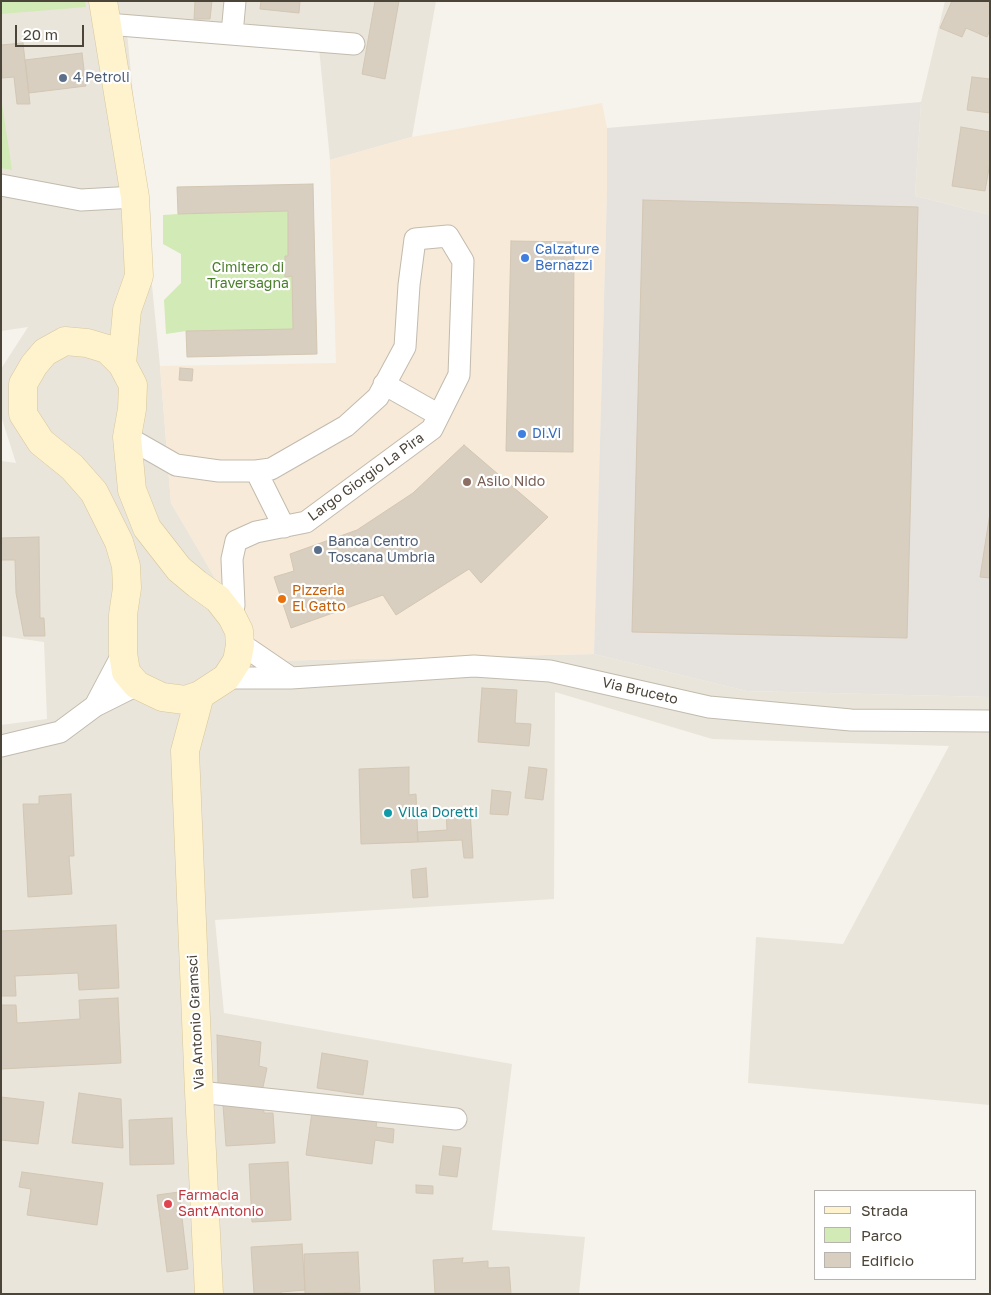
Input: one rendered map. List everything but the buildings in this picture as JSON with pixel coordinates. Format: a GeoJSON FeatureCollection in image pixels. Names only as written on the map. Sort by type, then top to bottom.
{"type":"FeatureCollection","features":[{"type":"Feature","properties":{"kind":"street"},"geometry":{"type":"LineString","coordinates":[[232,34],[235,1]]}},
{"type":"Feature","properties":{"kind":"street"},"geometry":{"type":"LineString","coordinates":[[122,364],[127,310],[139,276],[135,197],[105,13],[232,34],[354,44]]}},
{"type":"Feature","properties":{"kind":"street"},"geometry":{"type":"LineString","coordinates":[[1,185],[81,200],[135,197]]}},
{"type":"Feature","properties":{"kind":"street","name":"Largo Giorgio La Pira"},"geometry":{"type":"LineString","coordinates":[[127,437],[176,465],[219,471],[271,469],[346,426],[378,397],[404,347],[415,239],[448,236],[463,261],[460,375],[432,429],[306,522],[256,532],[236,541],[232,559],[234,605],[232,616]]}},
{"type":"Feature","properties":{"kind":"street"},"geometry":{"type":"LineString","coordinates":[[87,343],[127,310]]}},
{"type":"Feature","properties":{"kind":"street"},"geometry":{"type":"LineString","coordinates":[[65,341],[87,343],[107,349],[122,364],[133,385],[132,409],[127,437],[132,490],[148,528],[180,569],[196,584],[218,598],[232,616],[239,631],[240,645],[237,661],[226,678],[200,695],[185,700],[162,697],[138,686],[126,672],[123,653],[123,616],[126,566],[119,542],[94,492],[72,467],[40,442],[23,414],[23,384],[44,352],[65,341]]}},
{"type":"Feature","properties":{"kind":"street"},"geometry":{"type":"LineString","coordinates":[[384,384],[439,415]]}},
{"type":"Feature","properties":{"kind":"street"},"geometry":{"type":"LineString","coordinates":[[256,471],[284,527]]}},
{"type":"Feature","properties":{"kind":"street"},"geometry":{"type":"LineString","coordinates":[[240,645],[291,678]]}},
{"type":"Feature","properties":{"kind":"street"},"geometry":{"type":"LineString","coordinates":[[95,706],[123,653]]}},
{"type":"Feature","properties":{"kind":"street","name":"Via Bruceto"},"geometry":{"type":"LineString","coordinates":[[226,678],[291,678],[474,666],[550,670],[709,707],[851,720],[990,721]]}},
{"type":"Feature","properties":{"kind":"street"},"geometry":{"type":"LineString","coordinates":[[1,746],[60,732],[95,706],[138,686]]}},
{"type":"Feature","properties":{"kind":"street","name":"Via Antonio Gramsci"},"geometry":{"type":"LineString","coordinates":[[200,695],[185,751],[209,1294]]}},
{"type":"Feature","properties":{"kind":"street","name":"Via Antonio Gramsci"},"geometry":{"type":"LineString","coordinates":[[162,697],[185,751]]}},
{"type":"Feature","properties":{"kind":"street"},"geometry":{"type":"LineString","coordinates":[[199,1092],[456,1119]]}},
{"type":"Feature","properties":{"kind":"shaded area"},"geometry":{"type":"Polygon","coordinates":[[[1,1],[436,1],[412,137],[330,160],[319,48],[127,33],[160,366],[171,503],[264,661],[594,654],[747,691],[990,697],[990,1105],[748,1083],[756,937],[843,944],[949,746],[712,739],[555,692],[554,899],[215,920],[224,1013],[512,1064],[492,1230],[585,1237],[579,1294],[1,1294],[1,725],[47,719],[44,642],[1,636],[1,461],[16,463],[1,416],[1,369],[28,327],[1,331],[1,1]]]}},
{"type":"Feature","properties":{"kind":"shaded area"},"geometry":{"type":"Polygon","coordinates":[[[945,1],[990,1],[990,215],[915,196],[921,102],[945,1]]]}},
{"type":"Feature","properties":{"kind":"shaded area"},"geometry":{"type":"Polygon","coordinates":[[[921,102],[915,196],[990,215],[990,697],[747,691],[594,654],[607,193],[607,128],[921,102]]]}},
{"type":"Feature","properties":{"kind":"shaded area"},"geometry":{"type":"Polygon","coordinates":[[[602,103],[607,128],[607,193],[594,654],[263,661],[171,503],[160,366],[336,363],[330,160],[412,137],[602,103]]]}},
{"type":"Feature","properties":{"kind":"green space"},"geometry":{"type":"Polygon","coordinates":[[[1,1],[85,1],[86,7],[1,14],[1,1]]]}},
{"type":"Feature","properties":{"kind":"green space"},"geometry":{"type":"Polygon","coordinates":[[[1,97],[12,170],[1,168],[1,97]]]}},
{"type":"Feature","properties":{"kind":"green space","name":"Cimitero di Traversagna"},"geometry":{"type":"Polygon","coordinates":[[[313,184],[317,354],[187,357],[186,331],[166,334],[164,300],[181,283],[181,254],[163,244],[163,215],[178,214],[177,187],[313,184]]]}},
{"type":"Feature","properties":{"kind":"place","name":"4 Petroli"},"geometry":{"type":"Point","coordinates":[63,78]}},
{"type":"Feature","properties":{"kind":"place","name":"Calzature Bernazzi"},"geometry":{"type":"Point","coordinates":[525,258]}},
{"type":"Feature","properties":{"kind":"place","name":"Di.Vi"},"geometry":{"type":"Point","coordinates":[522,434]}},
{"type":"Feature","properties":{"kind":"place","name":"Asilo Nido"},"geometry":{"type":"Point","coordinates":[467,482]}},
{"type":"Feature","properties":{"kind":"place","name":"Banca Centro Toscana Umbria"},"geometry":{"type":"Point","coordinates":[318,550]}},
{"type":"Feature","properties":{"kind":"place","name":"Pizzeria El Gatto"},"geometry":{"type":"Point","coordinates":[282,599]}},
{"type":"Feature","properties":{"kind":"place","name":"Villa Doretti"},"geometry":{"type":"Point","coordinates":[388,813]}},
{"type":"Feature","properties":{"kind":"place","name":"Farmacia Sant'Antonio"},"geometry":{"type":"Point","coordinates":[168,1204]}}]}
